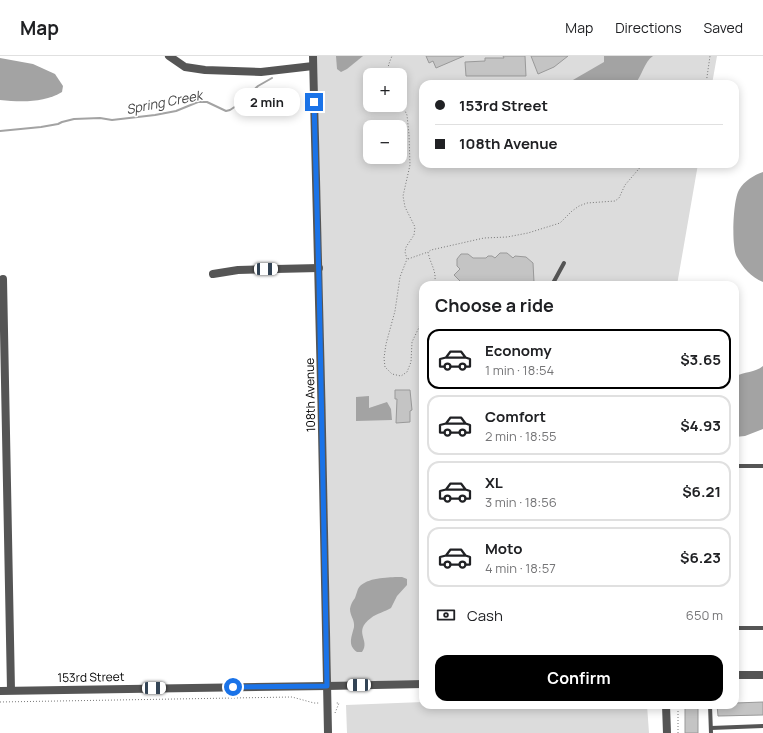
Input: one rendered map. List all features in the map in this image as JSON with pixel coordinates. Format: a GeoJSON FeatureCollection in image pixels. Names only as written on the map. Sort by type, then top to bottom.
{"type":"FeatureCollection","features":[{"type":"Feature","properties":{"kind":"street"},"geometry":{"type":"LineString","coordinates":[[169,56],[185,67],[205,70],[261,72],[313,66]]}},
{"type":"Feature","properties":{"kind":"street","name":"108th Avenue"},"geometry":{"type":"LineString","coordinates":[[313,56],[314,146],[319,268],[328,733]]}},
{"type":"Feature","properties":{"kind":"street"},"geometry":{"type":"LineString","coordinates":[[214,274],[238,270],[319,268]]}},
{"type":"Feature","properties":{"kind":"street"},"geometry":{"type":"LineString","coordinates":[[3,279],[11,690]]}},
{"type":"Feature","properties":{"kind":"street"},"geometry":{"type":"LineString","coordinates":[[739,675],[763,674]]}},
{"type":"Feature","properties":{"kind":"street","name":"153rd Street"},"geometry":{"type":"LineString","coordinates":[[0,691],[419,684]]}},
{"type":"Feature","properties":{"kind":"street"},"geometry":{"type":"LineString","coordinates":[[666,709],[667,733]]}},
{"type":"Feature","properties":{"kind":"lane"},"geometry":{"type":"LineString","coordinates":[[554,281],[564,263]]}},
{"type":"Feature","properties":{"kind":"lane"},"geometry":{"type":"LineString","coordinates":[[739,466],[763,466]]}},
{"type":"Feature","properties":{"kind":"lane"},"geometry":{"type":"LineString","coordinates":[[739,628],[763,628]]}},
{"type":"Feature","properties":{"kind":"lane"},"geometry":{"type":"LineString","coordinates":[[710,709],[711,733]]}},
{"type":"Feature","properties":{"kind":"lane"},"geometry":{"type":"LineString","coordinates":[[711,728],[763,726]]}},
{"type":"Feature","properties":{"kind":"path"},"geometry":{"type":"LineString","coordinates":[[388,68],[392,56]]}},
{"type":"Feature","properties":{"kind":"path"},"geometry":{"type":"LineString","coordinates":[[707,80],[710,56]]}},
{"type":"Feature","properties":{"kind":"path"},"geometry":{"type":"LineString","coordinates":[[406,112],[410,135],[410,165],[404,191],[404,207],[415,227],[414,235],[406,247],[405,252],[407,259],[400,277],[395,311],[386,344],[384,358],[385,367],[392,374],[401,376],[407,372],[412,362],[412,342],[419,328]]}},
{"type":"Feature","properties":{"kind":"path"},"geometry":{"type":"LineString","coordinates":[[407,259],[438,248],[484,238],[507,237],[528,233],[560,223],[572,211],[587,203],[615,201],[619,198],[625,185],[640,168]]}},
{"type":"Feature","properties":{"kind":"path"},"geometry":{"type":"LineString","coordinates":[[428,252],[435,274],[434,281]]}},
{"type":"Feature","properties":{"kind":"path"},"geometry":{"type":"LineString","coordinates":[[0,702],[292,697],[314,703]]}},
{"type":"Feature","properties":{"kind":"path"},"geometry":{"type":"LineString","coordinates":[[335,716],[339,703]]}},
{"type":"Feature","properties":{"kind":"path"},"geometry":{"type":"LineString","coordinates":[[678,709],[678,733]]}},
{"type":"Feature","properties":{"kind":"shaded area"},"geometry":{"type":"Polygon","coordinates":[[[317,56],[717,56],[713,80],[419,80],[419,168],[697,168],[678,281],[419,281],[419,680],[331,682],[317,56]]]}},
{"type":"Feature","properties":{"kind":"shaded area"},"geometry":{"type":"Polygon","coordinates":[[[336,56],[363,56],[341,72],[337,69],[336,56]]]}},
{"type":"Feature","properties":{"kind":"shaded area"},"geometry":{"type":"Polygon","coordinates":[[[604,56],[653,56],[647,62],[638,80],[573,80],[604,62],[604,56]]]}},
{"type":"Feature","properties":{"kind":"shaded area"},"geometry":{"type":"Polygon","coordinates":[[[0,58],[33,64],[55,74],[63,86],[62,92],[55,96],[40,100],[0,100],[0,58]]]}},
{"type":"Feature","properties":{"kind":"shaded area"},"geometry":{"type":"Polygon","coordinates":[[[763,172],[763,282],[751,275],[739,261],[735,252],[733,234],[735,203],[739,190],[750,179],[763,172]]]}},
{"type":"Feature","properties":{"kind":"shaded area"},"geometry":{"type":"Polygon","coordinates":[[[763,366],[763,429],[745,436],[739,437],[739,375],[763,366]]]}},
{"type":"Feature","properties":{"kind":"shaded area"},"geometry":{"type":"Polygon","coordinates":[[[369,396],[369,408],[387,402],[391,409],[392,420],[356,421],[356,397],[369,396]]]}},
{"type":"Feature","properties":{"kind":"shaded area"},"geometry":{"type":"Polygon","coordinates":[[[395,577],[407,579],[407,585],[397,596],[391,608],[373,616],[366,623],[362,632],[365,644],[364,648],[362,652],[357,652],[351,643],[354,625],[350,609],[358,589],[361,585],[369,581],[380,578],[395,577]]]}},
{"type":"Feature","properties":{"kind":"shaded area"},"geometry":{"type":"Polygon","coordinates":[[[419,702],[419,709],[647,709],[649,733],[347,733],[346,705],[419,702]]]}},
{"type":"Feature","properties":{"kind":"building"},"geometry":{"type":"Polygon","coordinates":[[[426,56],[464,56],[436,68],[433,61],[429,63],[426,56]]]}},
{"type":"Feature","properties":{"kind":"building"},"geometry":{"type":"Polygon","coordinates":[[[503,56],[525,56],[526,76],[466,76],[465,62],[485,61],[485,58],[504,58],[503,56]]]}},
{"type":"Feature","properties":{"kind":"building"},"geometry":{"type":"Polygon","coordinates":[[[531,56],[568,56],[554,67],[538,74],[531,56]]]}},
{"type":"Feature","properties":{"kind":"building"},"geometry":{"type":"Polygon","coordinates":[[[500,253],[507,253],[513,258],[515,256],[526,257],[533,263],[534,281],[460,281],[454,275],[460,269],[457,266],[457,259],[461,254],[468,254],[473,258],[486,258],[488,256],[492,256],[495,258],[500,253]]]}},
{"type":"Feature","properties":{"kind":"building"},"geometry":{"type":"Polygon","coordinates":[[[395,390],[410,390],[412,410],[410,411],[410,422],[396,423],[397,399],[395,399],[395,390]]]}},
{"type":"Feature","properties":{"kind":"building"},"geometry":{"type":"Polygon","coordinates":[[[763,702],[763,715],[718,716],[717,709],[739,709],[739,703],[763,702]]]}},
{"type":"Feature","properties":{"kind":"building"},"geometry":{"type":"Polygon","coordinates":[[[685,709],[698,709],[698,733],[685,733],[685,709]]]}},
{"type":"Feature","properties":{"kind":"waterway","name":"Spring Creek"},"geometry":{"type":"LineString","coordinates":[[0,131],[41,127],[74,119],[100,118],[112,120],[155,115],[176,111],[198,102],[207,102],[226,111],[236,106],[258,86],[272,78]]}},
{"type":"Feature","properties":{"kind":"route"},"geometry":{"type":"LineString","coordinates":[[233,687],[327,686],[314,102]]}}]}
